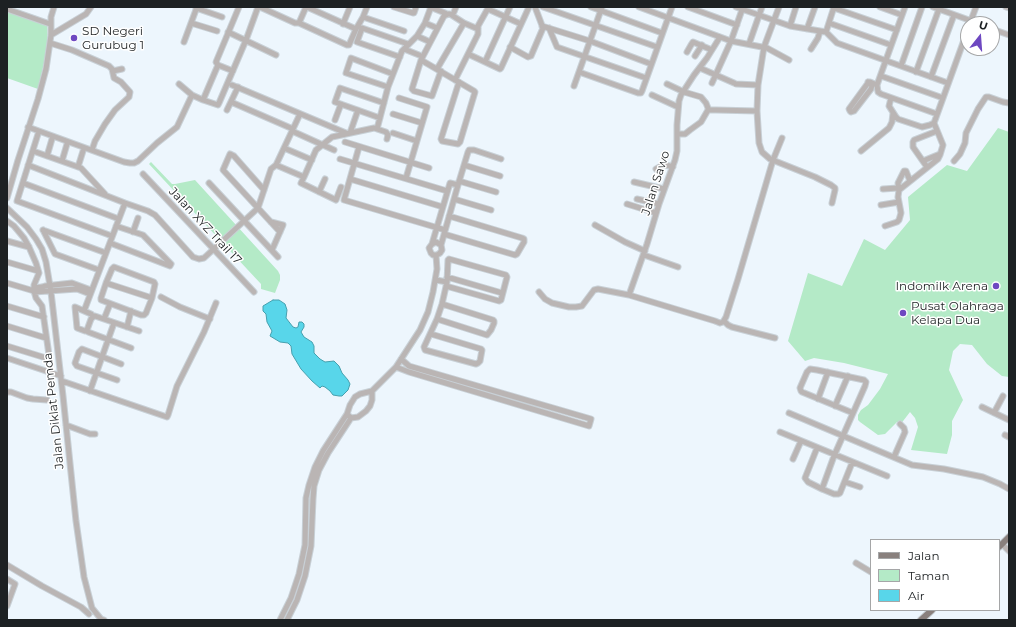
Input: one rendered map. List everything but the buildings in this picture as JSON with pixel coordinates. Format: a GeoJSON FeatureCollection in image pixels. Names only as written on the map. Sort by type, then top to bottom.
{"type":"FeatureCollection","features":[{"type":"Feature","properties":{"kind":"main road"},"geometry":{"type":"LineString","coordinates":[[1000,546],[1009,537]]}},
{"type":"Feature","properties":{"kind":"main road"},"geometry":{"type":"LineString","coordinates":[[922,620],[928,611]]}},
{"type":"Feature","properties":{"kind":"street"},"geometry":{"type":"LineString","coordinates":[[7,198],[46,69],[51,34],[50,24],[54,7]]}},
{"type":"Feature","properties":{"kind":"street"},"geometry":{"type":"LineString","coordinates":[[51,34],[86,14],[91,7]]}},
{"type":"Feature","properties":{"kind":"street"},"geometry":{"type":"LineString","coordinates":[[203,100],[218,65],[216,60],[239,7]]}},
{"type":"Feature","properties":{"kind":"street"},"geometry":{"type":"LineString","coordinates":[[179,84],[192,95],[216,105],[219,104],[259,7],[299,23],[348,46],[367,7]]}},
{"type":"Feature","properties":{"kind":"street"},"geometry":{"type":"LineString","coordinates":[[299,23],[306,7],[356,29]]}},
{"type":"Feature","properties":{"kind":"street"},"geometry":{"type":"LineString","coordinates":[[343,24],[350,7]]}},
{"type":"Feature","properties":{"kind":"street"},"geometry":{"type":"LineString","coordinates":[[394,7],[413,14],[416,7]]}},
{"type":"Feature","properties":{"kind":"street"},"geometry":{"type":"LineString","coordinates":[[377,128],[388,87],[402,51],[416,36],[425,23],[430,7],[445,13]]}},
{"type":"Feature","properties":{"kind":"street"},"geometry":{"type":"LineString","coordinates":[[485,62],[510,7]]}},
{"type":"Feature","properties":{"kind":"street"},"geometry":{"type":"LineString","coordinates":[[468,54],[500,69],[529,7]]}},
{"type":"Feature","properties":{"kind":"street"},"geometry":{"type":"LineString","coordinates":[[510,47],[530,57],[543,28],[535,7]]}},
{"type":"Feature","properties":{"kind":"street"},"geometry":{"type":"LineString","coordinates":[[543,7],[657,47]]}},
{"type":"Feature","properties":{"kind":"street"},"geometry":{"type":"LineString","coordinates":[[591,7],[601,9],[662,32]]}},
{"type":"Feature","properties":{"kind":"street"},"geometry":{"type":"LineString","coordinates":[[639,7],[731,41],[769,48],[789,60]]}},
{"type":"Feature","properties":{"kind":"street"},"geometry":{"type":"LineString","coordinates":[[579,72],[640,93],[672,7]]}},
{"type":"Feature","properties":{"kind":"street"},"geometry":{"type":"LineString","coordinates":[[688,7],[737,25]]}},
{"type":"Feature","properties":{"kind":"street"},"geometry":{"type":"LineString","coordinates":[[736,7],[790,26],[823,32],[837,43],[948,83]]}},
{"type":"Feature","properties":{"kind":"street"},"geometry":{"type":"LineString","coordinates":[[749,44],[762,7]]}},
{"type":"Feature","properties":{"kind":"street"},"geometry":{"type":"LineString","coordinates":[[778,7],[764,47],[758,85],[757,111],[759,143],[762,152],[770,159],[815,177],[835,188],[832,203]]}},
{"type":"Feature","properties":{"kind":"street"},"geometry":{"type":"LineString","coordinates":[[790,26],[796,7]]}},
{"type":"Feature","properties":{"kind":"street"},"geometry":{"type":"LineString","coordinates":[[807,29],[815,7]]}},
{"type":"Feature","properties":{"kind":"street"},"geometry":{"type":"LineString","coordinates":[[811,49],[829,23],[834,7],[896,30]]}},
{"type":"Feature","properties":{"kind":"street"},"geometry":{"type":"LineString","coordinates":[[880,7],[902,14]]}},
{"type":"Feature","properties":{"kind":"street"},"geometry":{"type":"LineString","coordinates":[[905,7],[877,85],[879,93],[937,114]]}},
{"type":"Feature","properties":{"kind":"street"},"geometry":{"type":"LineString","coordinates":[[901,66],[922,7]]}},
{"type":"Feature","properties":{"kind":"street"},"geometry":{"type":"LineString","coordinates":[[933,7],[960,18]]}},
{"type":"Feature","properties":{"kind":"street"},"geometry":{"type":"LineString","coordinates":[[184,42],[196,8],[203,9],[222,17]]}},
{"type":"Feature","properties":{"kind":"street"},"geometry":{"type":"LineString","coordinates":[[712,83],[731,41],[742,8]]}},
{"type":"Feature","properties":{"kind":"street"},"geometry":{"type":"LineString","coordinates":[[7,9],[50,24]]}},
{"type":"Feature","properties":{"kind":"street"},"geometry":{"type":"LineString","coordinates":[[574,86],[601,9]]}},
{"type":"Feature","properties":{"kind":"street"},"geometry":{"type":"LineString","coordinates":[[916,72],[939,9]]}},
{"type":"Feature","properties":{"kind":"street"},"geometry":{"type":"LineString","coordinates":[[404,49],[420,57],[439,70],[457,81],[474,91],[475,92],[460,142],[458,144],[442,141],[441,139],[457,81],[478,34],[479,24],[488,10],[521,24]]}},
{"type":"Feature","properties":{"kind":"street"},"geometry":{"type":"LineString","coordinates":[[464,23],[439,70],[432,96],[412,89],[420,57],[445,15],[450,14],[464,23],[478,29]]}},
{"type":"Feature","properties":{"kind":"street"},"geometry":{"type":"LineString","coordinates":[[931,77],[954,15]]}},
{"type":"Feature","properties":{"kind":"street"},"geometry":{"type":"LineString","coordinates":[[363,17],[404,31]]}},
{"type":"Feature","properties":{"kind":"street"},"geometry":{"type":"LineString","coordinates":[[191,23],[217,31]]}},
{"type":"Feature","properties":{"kind":"street"},"geometry":{"type":"LineString","coordinates":[[425,23],[437,28]]}},
{"type":"Feature","properties":{"kind":"street"},"geometry":{"type":"LineString","coordinates":[[829,23],[891,45]]}},
{"type":"Feature","properties":{"kind":"street"},"geometry":{"type":"LineString","coordinates":[[542,26],[590,41],[651,64]]}},
{"type":"Feature","properties":{"kind":"street"},"geometry":{"type":"LineString","coordinates":[[400,58],[357,42],[362,28],[408,44]]}},
{"type":"Feature","properties":{"kind":"street"},"geometry":{"type":"LineString","coordinates":[[549,28],[557,46],[584,57],[646,78]]}},
{"type":"Feature","properties":{"kind":"street"},"geometry":{"type":"LineString","coordinates":[[228,32],[276,55]]}},
{"type":"Feature","properties":{"kind":"street"},"geometry":{"type":"LineString","coordinates":[[416,36],[428,41]]}},
{"type":"Feature","properties":{"kind":"street","name":"Jalan Sawo"},"geometry":{"type":"LineString","coordinates":[[629,295],[678,151],[677,125],[678,107],[681,96],[720,37]]}},
{"type":"Feature","properties":{"kind":"street"},"geometry":{"type":"LineString","coordinates":[[687,52],[691,44],[694,42],[712,50]]}},
{"type":"Feature","properties":{"kind":"street"},"geometry":{"type":"LineString","coordinates":[[50,43],[109,66],[113,71],[114,78],[121,82],[130,92],[130,95],[115,110],[105,124],[95,141],[92,150]]}},
{"type":"Feature","properties":{"kind":"street"},"geometry":{"type":"LineString","coordinates":[[695,56],[702,46]]}},
{"type":"Feature","properties":{"kind":"street"},"geometry":{"type":"LineString","coordinates":[[883,189],[898,189],[938,159],[943,145],[934,123],[960,51]]}},
{"type":"Feature","properties":{"kind":"street"},"geometry":{"type":"LineString","coordinates":[[388,87],[346,72],[351,58],[393,74]]}},
{"type":"Feature","properties":{"kind":"street"},"geometry":{"type":"LineString","coordinates":[[218,65],[233,71]]}},
{"type":"Feature","properties":{"kind":"street"},"geometry":{"type":"LineString","coordinates":[[700,68],[735,84],[758,85]]}},
{"type":"Feature","properties":{"kind":"street"},"geometry":{"type":"LineString","coordinates":[[113,71],[122,69]]}},
{"type":"Feature","properties":{"kind":"street"},"geometry":{"type":"LineString","coordinates":[[880,76],[943,98]]}},
{"type":"Feature","properties":{"kind":"street"},"geometry":{"type":"LineString","coordinates":[[860,97],[872,87],[872,85],[868,82],[872,82],[877,85]]}},
{"type":"Feature","properties":{"kind":"street"},"geometry":{"type":"LineString","coordinates":[[667,84],[684,92],[701,97],[706,103],[708,110],[701,122],[685,134],[678,134]]}},
{"type":"Feature","properties":{"kind":"street"},"geometry":{"type":"LineString","coordinates":[[227,110],[231,102],[235,86],[348,133]]}},
{"type":"Feature","properties":{"kind":"street"},"geometry":{"type":"LineString","coordinates":[[380,118],[335,102],[340,88],[384,103]]}},
{"type":"Feature","properties":{"kind":"street"},"geometry":{"type":"LineString","coordinates":[[28,127],[130,163],[138,161],[177,127],[192,95]]}},
{"type":"Feature","properties":{"kind":"street"},"geometry":{"type":"LineString","coordinates":[[652,95],[678,107]]}},
{"type":"Feature","properties":{"kind":"street"},"geometry":{"type":"LineString","coordinates":[[954,161],[960,154],[965,143],[966,133],[986,97],[1009,103]]}},
{"type":"Feature","properties":{"kind":"street"},"geometry":{"type":"LineString","coordinates":[[399,98],[427,107],[406,178]]}},
{"type":"Feature","properties":{"kind":"street"},"geometry":{"type":"LineString","coordinates":[[891,98],[889,106],[896,117],[922,127],[930,126],[934,123]]}},
{"type":"Feature","properties":{"kind":"street"},"geometry":{"type":"LineString","coordinates":[[231,102],[334,150]]}},
{"type":"Feature","properties":{"kind":"street"},"geometry":{"type":"LineString","coordinates":[[335,120],[341,104]]}},
{"type":"Feature","properties":{"kind":"street"},"geometry":{"type":"LineString","coordinates":[[348,133],[358,110]]}},
{"type":"Feature","properties":{"kind":"street"},"geometry":{"type":"LineString","coordinates":[[708,110],[757,111]]}},
{"type":"Feature","properties":{"kind":"street"},"geometry":{"type":"LineString","coordinates":[[861,152],[889,128],[892,122],[893,113]]}},
{"type":"Feature","properties":{"kind":"street"},"geometry":{"type":"LineString","coordinates":[[28,166],[148,211],[155,215],[193,257],[199,259],[204,258],[258,208],[271,169],[276,165],[300,114]]}},
{"type":"Feature","properties":{"kind":"street"},"geometry":{"type":"LineString","coordinates":[[393,114],[422,123]]}},
{"type":"Feature","properties":{"kind":"street"},"geometry":{"type":"LineString","coordinates":[[341,186],[336,200],[301,184],[316,150],[332,137],[374,128],[386,132],[388,135],[387,139]]}},
{"type":"Feature","properties":{"kind":"street"},"geometry":{"type":"LineString","coordinates":[[927,167],[912,144],[913,141],[937,131]]}},
{"type":"Feature","properties":{"kind":"street"},"geometry":{"type":"LineString","coordinates":[[393,133],[417,141]]}},
{"type":"Feature","properties":{"kind":"street"},"geometry":{"type":"LineString","coordinates":[[38,134],[17,200],[112,236]]}},
{"type":"Feature","properties":{"kind":"street"},"geometry":{"type":"LineString","coordinates":[[724,321],[773,160],[782,138]]}},
{"type":"Feature","properties":{"kind":"street"},"geometry":{"type":"LineString","coordinates":[[47,156],[52,139]]}},
{"type":"Feature","properties":{"kind":"street"},"geometry":{"type":"LineString","coordinates":[[345,142],[429,168]]}},
{"type":"Feature","properties":{"kind":"street"},"geometry":{"type":"LineString","coordinates":[[62,161],[67,144]]}},
{"type":"Feature","properties":{"kind":"street"},"geometry":{"type":"LineString","coordinates":[[360,147],[344,199],[345,200],[437,228],[444,232],[515,255],[518,253],[524,242],[524,239],[522,238],[449,216]]}},
{"type":"Feature","properties":{"kind":"street"},"geometry":{"type":"LineString","coordinates":[[284,148],[312,160]]}},
{"type":"Feature","properties":{"kind":"street"},"geometry":{"type":"LineString","coordinates":[[33,150],[81,168],[106,196]]}},
{"type":"Feature","properties":{"kind":"street"},"geometry":{"type":"LineString","coordinates":[[436,255],[440,254],[442,251],[441,245],[444,232],[468,152],[474,150],[501,159]]}},
{"type":"Feature","properties":{"kind":"street"},"geometry":{"type":"LineString","coordinates":[[78,167],[83,151]]}},
{"type":"Feature","properties":{"kind":"street"},"geometry":{"type":"LineString","coordinates":[[923,161],[941,153]]}},
{"type":"Feature","properties":{"kind":"street"},"geometry":{"type":"LineString","coordinates":[[264,190],[234,156],[230,154],[222,170],[280,232],[272,250]]}},
{"type":"Feature","properties":{"kind":"street"},"geometry":{"type":"LineString","coordinates":[[340,159],[447,191]]}},
{"type":"Feature","properties":{"kind":"street"},"geometry":{"type":"LineString","coordinates":[[276,165],[304,177]]}},
{"type":"Feature","properties":{"kind":"street"},"geometry":{"type":"LineString","coordinates":[[464,165],[500,176]]}},
{"type":"Feature","properties":{"kind":"street"},"geometry":{"type":"LineString","coordinates":[[656,169],[663,165],[673,167]]}},
{"type":"Feature","properties":{"kind":"street"},"geometry":{"type":"LineString","coordinates":[[885,226],[899,220],[901,213],[898,183],[904,171],[906,171],[910,180]]}},
{"type":"Feature","properties":{"kind":"street","name":"Jalan XYZ Trail 17"},"geometry":{"type":"LineString","coordinates":[[142,174],[254,292]]}},
{"type":"Feature","properties":{"kind":"street"},"geometry":{"type":"LineString","coordinates":[[319,192],[325,179]]}},
{"type":"Feature","properties":{"kind":"street"},"geometry":{"type":"LineString","coordinates":[[350,179],[443,207]]}},
{"type":"Feature","properties":{"kind":"street"},"geometry":{"type":"LineString","coordinates":[[634,182],[664,189]]}},
{"type":"Feature","properties":{"kind":"street"},"geometry":{"type":"LineString","coordinates":[[23,183],[119,219]]}},
{"type":"Feature","properties":{"kind":"street"},"geometry":{"type":"LineString","coordinates":[[209,183],[278,257]]}},
{"type":"Feature","properties":{"kind":"street"},"geometry":{"type":"LineString","coordinates":[[436,255],[432,254],[429,247],[432,244],[450,183],[459,183],[496,192]]}},
{"type":"Feature","properties":{"kind":"street"},"geometry":{"type":"LineString","coordinates":[[454,198],[491,210]]}},
{"type":"Feature","properties":{"kind":"street"},"geometry":{"type":"LineString","coordinates":[[637,199],[659,204]]}},
{"type":"Feature","properties":{"kind":"street"},"geometry":{"type":"LineString","coordinates":[[880,206],[899,202]]}},
{"type":"Feature","properties":{"kind":"street"},"geometry":{"type":"LineString","coordinates":[[84,311],[125,203]]}},
{"type":"Feature","properties":{"kind":"street"},"geometry":{"type":"LineString","coordinates":[[627,204],[656,213]]}},
{"type":"Feature","properties":{"kind":"street","name":"Jalan Diklat Pemda"},"geometry":{"type":"LineString","coordinates":[[7,208],[27,227],[42,249],[46,262],[51,292],[76,521],[85,582],[92,608],[101,619],[104,620]]}},
{"type":"Feature","properties":{"kind":"street"},"geometry":{"type":"LineString","coordinates":[[133,232],[138,218]]}},
{"type":"Feature","properties":{"kind":"street"},"geometry":{"type":"LineString","coordinates":[[7,221],[19,232],[29,247],[36,263],[39,273],[34,291],[36,298],[42,306],[49,355],[46,358],[7,346]]}},
{"type":"Feature","properties":{"kind":"street"},"geometry":{"type":"LineString","coordinates":[[595,225],[644,253],[678,267]]}},
{"type":"Feature","properties":{"kind":"street"},"geometry":{"type":"LineString","coordinates":[[110,243],[170,266],[171,264],[143,235],[116,226]]}},
{"type":"Feature","properties":{"kind":"street"},"geometry":{"type":"LineString","coordinates":[[99,270],[54,254],[44,230],[106,254]]}},
{"type":"Feature","properties":{"kind":"street"},"geometry":{"type":"LineString","coordinates":[[7,241],[29,247]]}},
{"type":"Feature","properties":{"kind":"street"},"geometry":{"type":"LineString","coordinates":[[432,244],[436,242],[441,245]]}},
{"type":"Feature","properties":{"kind":"street"},"geometry":{"type":"LineString","coordinates":[[287,620],[297,600],[305,576],[312,546],[314,486],[319,470],[349,416],[350,405],[355,397],[372,391],[396,367],[420,330],[431,303],[436,280],[436,255]]}},
{"type":"Feature","properties":{"kind":"street"},"geometry":{"type":"LineString","coordinates":[[431,334],[481,349],[480,361],[478,363],[476,364],[425,350],[424,347],[437,320],[442,304],[447,282],[447,261],[448,259],[507,276],[501,300],[499,301],[447,282]]}},
{"type":"Feature","properties":{"kind":"street"},"geometry":{"type":"LineString","coordinates":[[7,262],[38,271]]}},
{"type":"Feature","properties":{"kind":"street"},"geometry":{"type":"LineString","coordinates":[[114,267],[154,282],[155,284],[152,298],[144,315],[110,304],[100,299],[106,283],[114,267]]}},
{"type":"Feature","properties":{"kind":"street"},"geometry":{"type":"LineString","coordinates":[[436,280],[502,293]]}},
{"type":"Feature","properties":{"kind":"street"},"geometry":{"type":"LineString","coordinates":[[7,283],[34,291],[51,292],[77,289],[91,292]]}},
{"type":"Feature","properties":{"kind":"street"},"geometry":{"type":"LineString","coordinates":[[34,291],[49,285],[72,283],[91,292]]}},
{"type":"Feature","properties":{"kind":"street"},"geometry":{"type":"LineString","coordinates":[[106,283],[152,298]]}},
{"type":"Feature","properties":{"kind":"street"},"geometry":{"type":"LineString","coordinates":[[539,292],[545,299],[552,303],[569,307],[582,306],[594,290],[598,289],[629,295],[720,323],[724,321]]}},
{"type":"Feature","properties":{"kind":"street"},"geometry":{"type":"LineString","coordinates":[[161,297],[180,307],[210,319]]}},
{"type":"Feature","properties":{"kind":"street"},"geometry":{"type":"LineString","coordinates":[[7,358],[90,390],[167,417],[177,386],[204,332],[216,303]]}},
{"type":"Feature","properties":{"kind":"street"},"geometry":{"type":"LineString","coordinates":[[104,319],[110,304]]}},
{"type":"Feature","properties":{"kind":"street"},"geometry":{"type":"LineString","coordinates":[[437,320],[487,335],[494,323],[493,320],[442,304]]}},
{"type":"Feature","properties":{"kind":"street"},"geometry":{"type":"LineString","coordinates":[[7,306],[44,317]]}},
{"type":"Feature","properties":{"kind":"street"},"geometry":{"type":"LineString","coordinates":[[85,331],[77,328],[75,307],[91,314]]}},
{"type":"Feature","properties":{"kind":"street"},"geometry":{"type":"LineString","coordinates":[[127,327],[131,311]]}},
{"type":"Feature","properties":{"kind":"street"},"geometry":{"type":"LineString","coordinates":[[131,348],[87,331],[92,317],[95,316],[139,331]]}},
{"type":"Feature","properties":{"kind":"street"},"geometry":{"type":"LineString","coordinates":[[724,321],[732,327],[775,338]]}},
{"type":"Feature","properties":{"kind":"street"},"geometry":{"type":"LineString","coordinates":[[90,390],[114,323]]}},
{"type":"Feature","properties":{"kind":"street"},"geometry":{"type":"LineString","coordinates":[[7,326],[46,338]]}},
{"type":"Feature","properties":{"kind":"street"},"geometry":{"type":"LineString","coordinates":[[117,380],[76,365],[75,363],[79,352],[82,349],[121,364]]}},
{"type":"Feature","properties":{"kind":"street"},"geometry":{"type":"LineString","coordinates":[[396,367],[589,426],[590,419],[409,366],[401,359]]}},
{"type":"Feature","properties":{"kind":"street"},"geometry":{"type":"LineString","coordinates":[[410,372],[411,366]]}},
{"type":"Feature","properties":{"kind":"street"},"geometry":{"type":"LineString","coordinates":[[822,489],[834,456],[865,386],[866,382],[864,380],[848,376],[812,369],[808,370],[800,391],[853,413]]}},
{"type":"Feature","properties":{"kind":"street"},"geometry":{"type":"LineString","coordinates":[[818,399],[828,372]]}},
{"type":"Feature","properties":{"kind":"street"},"geometry":{"type":"LineString","coordinates":[[836,406],[848,376]]}},
{"type":"Feature","properties":{"kind":"street"},"geometry":{"type":"LineString","coordinates":[[349,416],[358,417],[370,406],[372,391]]}},
{"type":"Feature","properties":{"kind":"street"},"geometry":{"type":"LineString","coordinates":[[7,392],[27,398],[47,400]]}},
{"type":"Feature","properties":{"kind":"street"},"geometry":{"type":"LineString","coordinates":[[994,412],[1003,396]]}},
{"type":"Feature","properties":{"kind":"street"},"geometry":{"type":"LineString","coordinates":[[982,406],[1009,420]]}},
{"type":"Feature","properties":{"kind":"street"},"geometry":{"type":"LineString","coordinates":[[789,413],[912,465],[944,469],[983,477],[1009,489]]}},
{"type":"Feature","properties":{"kind":"street"},"geometry":{"type":"LineString","coordinates":[[280,620],[291,598],[299,574],[305,544],[306,498],[308,484],[323,451],[349,416]]}},
{"type":"Feature","properties":{"kind":"street"},"geometry":{"type":"LineString","coordinates":[[894,457],[905,432],[904,428],[900,424]]}},
{"type":"Feature","properties":{"kind":"street"},"geometry":{"type":"LineString","coordinates":[[66,425],[90,434],[95,434]]}},
{"type":"Feature","properties":{"kind":"street"},"geometry":{"type":"LineString","coordinates":[[780,432],[834,456],[887,476]]}},
{"type":"Feature","properties":{"kind":"street"},"geometry":{"type":"LineString","coordinates":[[793,459],[801,441]]}},
{"type":"Feature","properties":{"kind":"street"},"geometry":{"type":"LineString","coordinates":[[817,448],[805,478],[808,482],[822,489],[834,494],[838,494],[842,491],[852,463]]}},
{"type":"Feature","properties":{"kind":"street"},"geometry":{"type":"LineString","coordinates":[[845,482],[860,487]]}},
{"type":"Feature","properties":{"kind":"street"},"geometry":{"type":"LineString","coordinates":[[1000,546],[1009,551]]}},
{"type":"Feature","properties":{"kind":"street"},"geometry":{"type":"LineString","coordinates":[[856,563],[870,571]]}},
{"type":"Feature","properties":{"kind":"street"},"geometry":{"type":"LineString","coordinates":[[7,565],[34,582],[81,607],[89,614]]}},
{"type":"Feature","properties":{"kind":"street"},"geometry":{"type":"LineString","coordinates":[[7,579],[15,584],[7,606]]}},
{"type":"Feature","properties":{"kind":"street"},"geometry":{"type":"LineString","coordinates":[[87,620],[92,608]]}},
{"type":"Feature","properties":{"kind":"green space"},"geometry":{"type":"Polygon","coordinates":[[[7,7],[12,7],[47,20],[48,46],[38,89],[7,78],[7,7]]]}},
{"type":"Feature","properties":{"kind":"green space","name":"Pusat Olahraga Kelapa Dua"},"geometry":{"type":"Polygon","coordinates":[[[998,128],[1009,132],[1009,377],[1002,376],[987,364],[972,345],[960,344],[953,351],[949,370],[963,400],[952,421],[952,435],[947,454],[911,450],[918,427],[915,418],[910,412],[900,425],[897,422],[885,434],[878,435],[858,420],[858,415],[861,410],[868,405],[880,389],[888,374],[844,363],[814,358],[805,361],[788,341],[808,273],[842,286],[864,239],[885,250],[910,220],[908,197],[947,165],[967,171],[998,128]]]}},
{"type":"Feature","properties":{"kind":"green space"},"geometry":{"type":"Polygon","coordinates":[[[151,162],[172,184],[195,180],[278,271],[280,280],[275,293],[261,289],[261,284],[149,164],[151,162]]]}},
{"type":"Feature","properties":{"kind":"water"},"geometry":{"type":"Polygon","coordinates":[[[273,300],[279,300],[285,304],[287,310],[286,318],[293,327],[298,327],[299,322],[304,324],[301,332],[304,337],[312,342],[314,346],[314,353],[320,359],[325,362],[334,361],[339,366],[350,384],[348,390],[342,396],[333,395],[325,387],[322,386],[320,388],[301,369],[292,354],[291,346],[288,343],[280,342],[270,336],[272,331],[267,322],[266,314],[263,311],[263,306],[273,300]]]}},
{"type":"Feature","properties":{"kind":"place","name":"SD Negeri Gurubug 1"},"geometry":{"type":"Point","coordinates":[74,38]}},
{"type":"Feature","properties":{"kind":"place","name":"Indomilk Arena"},"geometry":{"type":"Point","coordinates":[996,286]}},
{"type":"Feature","properties":{"kind":"place","name":"Pusat Olahraga Kelapa Dua"},"geometry":{"type":"Point","coordinates":[903,313]}}]}
